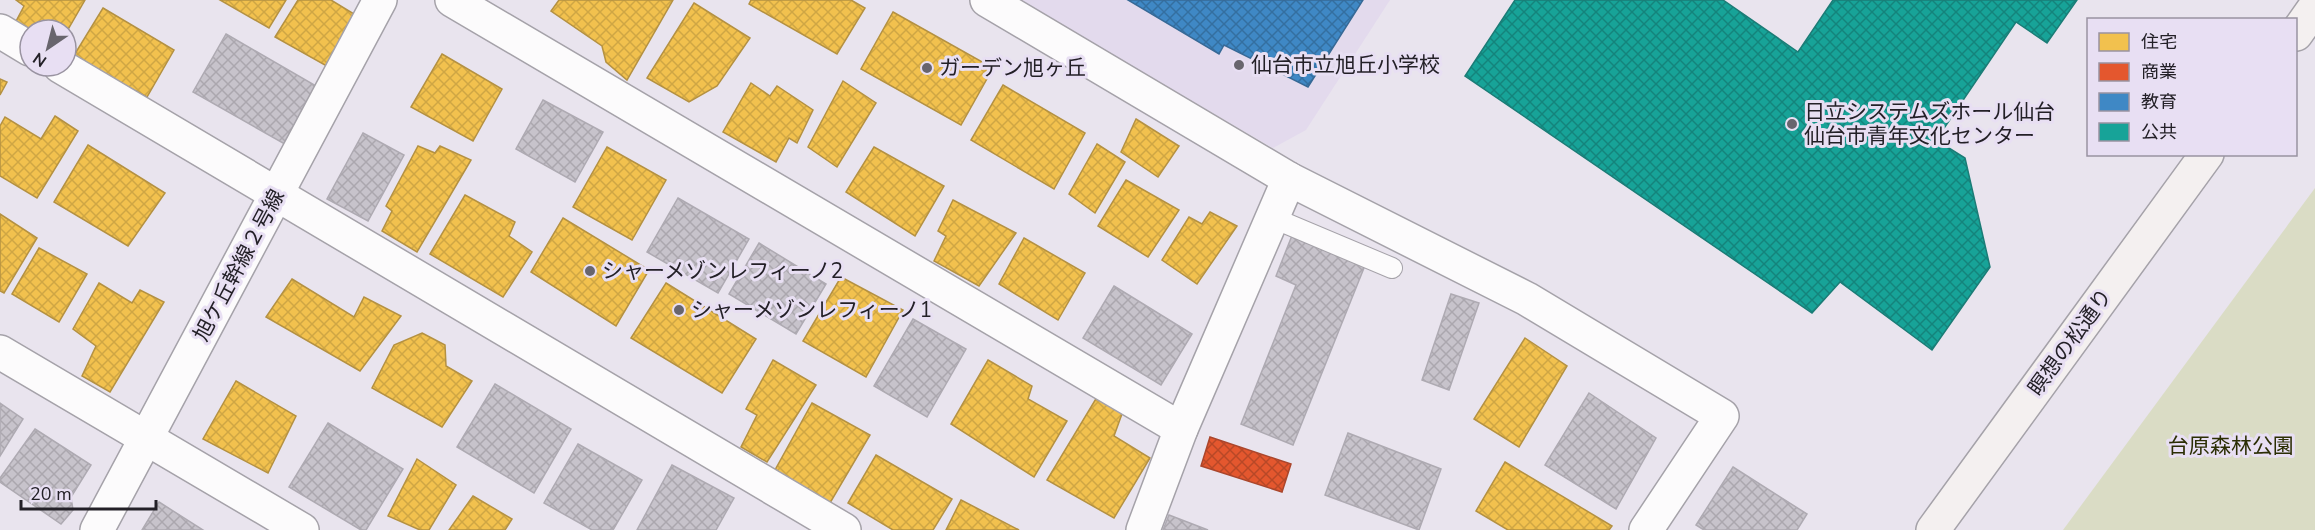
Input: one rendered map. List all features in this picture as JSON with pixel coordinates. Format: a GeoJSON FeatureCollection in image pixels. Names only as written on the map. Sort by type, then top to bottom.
{"type":"FeatureCollection","features":[{"type":"Feature","properties":{"kind":"street","name":"旭ケ丘幹線２号線"},"geometry":{"type":"LineString","coordinates":[[97,530],[380,0]]}},
{"type":"Feature","properties":{"kind":"street"},"geometry":{"type":"LineString","coordinates":[[452,0],[1181,429]]}},
{"type":"Feature","properties":{"kind":"street"},"geometry":{"type":"LineString","coordinates":[[987,0],[1289,178],[1527,299],[1722,416],[1646,530]]}},
{"type":"Feature","properties":{"kind":"street"},"geometry":{"type":"LineString","coordinates":[[2297,30],[2315,7]]}},
{"type":"Feature","properties":{"kind":"street"},"geometry":{"type":"LineString","coordinates":[[0,31],[18,42]]}},
{"type":"Feature","properties":{"kind":"street"},"geometry":{"type":"LineString","coordinates":[[78,77],[844,530]]}},
{"type":"Feature","properties":{"kind":"street","name":"瞑想の松通り"},"geometry":{"type":"LineString","coordinates":[[1933,530],[2206,156]]}},
{"type":"Feature","properties":{"kind":"street"},"geometry":{"type":"LineString","coordinates":[[1143,530],[1181,429],[1289,178]]}},
{"type":"Feature","properties":{"kind":"street"},"geometry":{"type":"LineString","coordinates":[[0,352],[302,530]]}},
{"type":"Feature","properties":{"kind":"lane"},"geometry":{"type":"LineString","coordinates":[[1273,218],[1392,268]]}},
{"type":"Feature","properties":{"kind":"shaded area","name":"仙台市立旭丘小学校"},"geometry":{"type":"Polygon","coordinates":[[[1018,0],[1390,0],[1306,130],[1273,148],[1018,0]]]}},
{"type":"Feature","properties":{"kind":"green space","name":"台原森林公園"},"geometry":{"type":"Polygon","coordinates":[[[2315,188],[2315,530],[2063,530],[2315,188]]]}},
{"type":"Feature","properties":{"kind":"building: 住宅"},"geometry":{"type":"Polygon","coordinates":[[[16,0],[85,0],[75,18],[18,18],[18,26],[14,25],[24,6],[16,0]]]}},
{"type":"Feature","properties":{"kind":"building: 住宅"},"geometry":{"type":"Polygon","coordinates":[[[220,0],[286,0],[269,28],[220,0]]]}},
{"type":"Feature","properties":{"kind":"building: 住宅"},"geometry":{"type":"Polygon","coordinates":[[[298,0],[331,0],[359,17],[332,69],[275,37],[298,0]]]}},
{"type":"Feature","properties":{"kind":"building: 住宅"},"geometry":{"type":"Polygon","coordinates":[[[559,0],[673,0],[627,80],[606,62],[602,46],[551,11],[559,0]]]}},
{"type":"Feature","properties":{"kind":"building: 住宅"},"geometry":{"type":"Polygon","coordinates":[[[751,0],[851,0],[865,8],[837,54],[749,4],[751,0]]]}},
{"type":"Feature","properties":{"kind":"building: 住宅"},"geometry":{"type":"Polygon","coordinates":[[[694,3],[750,38],[717,86],[689,102],[647,78],[694,3]]]}},
{"type":"Feature","properties":{"kind":"building: 住宅"},"geometry":{"type":"Polygon","coordinates":[[[103,8],[174,50],[147,97],[78,60],[78,49],[103,8]]]}},
{"type":"Feature","properties":{"kind":"building: 住宅","name":"ガーデン旭ヶ丘"},"geometry":{"type":"Polygon","coordinates":[[[893,12],[993,68],[961,125],[861,69],[893,12]]]}},
{"type":"Feature","properties":{"kind":"building: 住宅"},"geometry":{"type":"Polygon","coordinates":[[[442,54],[502,89],[473,141],[411,107],[442,54]]]}},
{"type":"Feature","properties":{"kind":"building: 住宅"},"geometry":{"type":"Polygon","coordinates":[[[0,79],[7,82],[0,95],[0,79]]]}},
{"type":"Feature","properties":{"kind":"building: 住宅"},"geometry":{"type":"Polygon","coordinates":[[[843,81],[876,103],[837,167],[808,147],[843,81]]]}},
{"type":"Feature","properties":{"kind":"building: 住宅"},"geometry":{"type":"Polygon","coordinates":[[[751,83],[770,96],[777,86],[813,110],[797,143],[789,138],[776,162],[723,132],[751,83]]]}},
{"type":"Feature","properties":{"kind":"building: 住宅"},"geometry":{"type":"Polygon","coordinates":[[[1003,85],[1085,133],[1054,189],[971,140],[1003,85]]]}},
{"type":"Feature","properties":{"kind":"building: 住宅"},"geometry":{"type":"Polygon","coordinates":[[[55,116],[78,131],[37,198],[0,176],[0,126],[5,117],[41,139],[55,116]]]}},
{"type":"Feature","properties":{"kind":"building: 住宅"},"geometry":{"type":"Polygon","coordinates":[[[1136,119],[1179,146],[1158,177],[1121,152],[1136,119]]]}},
{"type":"Feature","properties":{"kind":"building: 住宅"},"geometry":{"type":"Polygon","coordinates":[[[1097,144],[1125,162],[1095,213],[1069,194],[1097,144]]]}},
{"type":"Feature","properties":{"kind":"building: 住宅"},"geometry":{"type":"Polygon","coordinates":[[[88,145],[165,193],[128,246],[54,202],[88,145]]]}},
{"type":"Feature","properties":{"kind":"building: 住宅"},"geometry":{"type":"Polygon","coordinates":[[[418,146],[435,153],[440,146],[471,160],[417,252],[382,231],[392,211],[386,206],[418,146]]]}},
{"type":"Feature","properties":{"kind":"building: 住宅"},"geometry":{"type":"Polygon","coordinates":[[[607,147],[666,180],[632,240],[573,207],[607,147]]]}},
{"type":"Feature","properties":{"kind":"building: 住宅"},"geometry":{"type":"Polygon","coordinates":[[[874,147],[944,186],[915,236],[846,192],[874,147]]]}},
{"type":"Feature","properties":{"kind":"building: 住宅"},"geometry":{"type":"Polygon","coordinates":[[[1126,180],[1179,210],[1148,257],[1098,226],[1126,180]]]}},
{"type":"Feature","properties":{"kind":"building: 住宅"},"geometry":{"type":"Polygon","coordinates":[[[465,195],[515,222],[509,236],[532,252],[503,297],[430,254],[465,195]]]}},
{"type":"Feature","properties":{"kind":"building: 住宅"},"geometry":{"type":"Polygon","coordinates":[[[953,200],[1016,233],[979,286],[934,261],[946,236],[938,231],[953,200]]]}},
{"type":"Feature","properties":{"kind":"building: 住宅"},"geometry":{"type":"Polygon","coordinates":[[[1210,212],[1237,226],[1197,284],[1162,260],[1189,217],[1202,224],[1210,212]]]}},
{"type":"Feature","properties":{"kind":"building: 住宅"},"geometry":{"type":"Polygon","coordinates":[[[0,214],[37,238],[4,293],[0,291],[0,214]]]}},
{"type":"Feature","properties":{"kind":"building: 住宅","name":"シャーメゾンレフィーノ2"},"geometry":{"type":"Polygon","coordinates":[[[563,218],[649,270],[616,326],[531,272],[563,218]]]}},
{"type":"Feature","properties":{"kind":"building: 住宅"},"geometry":{"type":"Polygon","coordinates":[[[1024,238],[1085,273],[1058,320],[999,284],[1024,238]]]}},
{"type":"Feature","properties":{"kind":"building: 住宅"},"geometry":{"type":"Polygon","coordinates":[[[39,248],[87,274],[59,322],[12,294],[39,248]]]}},
{"type":"Feature","properties":{"kind":"building: 住宅"},"geometry":{"type":"Polygon","coordinates":[[[841,277],[903,310],[866,377],[803,341],[841,277]]]}},
{"type":"Feature","properties":{"kind":"building: 住宅"},"geometry":{"type":"Polygon","coordinates":[[[292,279],[354,317],[364,297],[401,316],[360,371],[266,317],[292,279]]]}},
{"type":"Feature","properties":{"kind":"building: 住宅"},"geometry":{"type":"Polygon","coordinates":[[[99,283],[132,303],[140,290],[164,302],[110,392],[82,376],[96,346],[73,329],[99,283]]]}},
{"type":"Feature","properties":{"kind":"building: 住宅","name":"シャーメゾンレフィーノ1"},"geometry":{"type":"Polygon","coordinates":[[[666,283],[756,339],[722,393],[631,338],[666,283]]]}},
{"type":"Feature","properties":{"kind":"building: 住宅"},"geometry":{"type":"Polygon","coordinates":[[[422,333],[445,345],[446,366],[472,381],[442,427],[372,388],[394,345],[422,333]]]}},
{"type":"Feature","properties":{"kind":"building: 住宅"},"geometry":{"type":"Polygon","coordinates":[[[1525,338],[1567,366],[1519,447],[1474,419],[1525,338]]]}},
{"type":"Feature","properties":{"kind":"building: 住宅"},"geometry":{"type":"Polygon","coordinates":[[[773,360],[816,385],[767,462],[741,447],[757,415],[746,409],[773,360]]]}},
{"type":"Feature","properties":{"kind":"building: 住宅"},"geometry":{"type":"Polygon","coordinates":[[[988,360],[1032,386],[1028,399],[1067,421],[1034,477],[951,424],[988,360]]]}},
{"type":"Feature","properties":{"kind":"building: 住宅"},"geometry":{"type":"Polygon","coordinates":[[[236,381],[296,416],[268,473],[203,439],[236,381]]]}},
{"type":"Feature","properties":{"kind":"building: 住宅"},"geometry":{"type":"Polygon","coordinates":[[[1097,397],[1123,411],[1114,436],[1150,458],[1114,518],[1047,480],[1097,397]]]}},
{"type":"Feature","properties":{"kind":"building: 住宅"},"geometry":{"type":"Polygon","coordinates":[[[812,403],[870,435],[830,503],[775,470],[812,403]]]}},
{"type":"Feature","properties":{"kind":"building: 住宅"},"geometry":{"type":"Polygon","coordinates":[[[876,455],[952,499],[933,530],[893,530],[848,503],[876,455]]]}},
{"type":"Feature","properties":{"kind":"building: 住宅"},"geometry":{"type":"Polygon","coordinates":[[[417,459],[456,485],[429,530],[420,530],[388,516],[417,459]]]}},
{"type":"Feature","properties":{"kind":"building: 住宅"},"geometry":{"type":"Polygon","coordinates":[[[1505,462],[1612,526],[1609,530],[1508,530],[1476,511],[1505,462]]]}},
{"type":"Feature","properties":{"kind":"building: 住宅"},"geometry":{"type":"Polygon","coordinates":[[[473,496],[512,519],[505,530],[449,530],[473,496]]]}},
{"type":"Feature","properties":{"kind":"building: 住宅"},"geometry":{"type":"Polygon","coordinates":[[[961,500],[1019,530],[946,530],[961,500]]]}},
{"type":"Feature","properties":{"kind":"building: 商業"},"geometry":{"type":"Polygon","coordinates":[[[1210,437],[1291,464],[1282,492],[1201,466],[1210,437]]]}},
{"type":"Feature","properties":{"kind":"building: 教育"},"geometry":{"type":"Polygon","coordinates":[[[1128,0],[1363,0],[1308,87],[1224,45],[1219,54],[1128,0]]]}},
{"type":"Feature","properties":{"kind":"building: 公共"},"geometry":{"type":"Polygon","coordinates":[[[1515,0],[1723,0],[1798,52],[1833,0],[2077,0],[2047,43],[2016,22],[1936,140],[1965,158],[1990,267],[1932,350],[1840,282],[1812,313],[1465,76],[1515,0]]]}},
{"type":"Feature","properties":{"kind":"building: その他"},"geometry":{"type":"Polygon","coordinates":[[[226,34],[323,90],[290,147],[193,92],[226,34]]]}},
{"type":"Feature","properties":{"kind":"building: その他"},"geometry":{"type":"Polygon","coordinates":[[[543,100],[603,132],[575,182],[516,149],[543,100]]]}},
{"type":"Feature","properties":{"kind":"building: その他"},"geometry":{"type":"Polygon","coordinates":[[[363,133],[404,155],[368,221],[327,199],[363,133]]]}},
{"type":"Feature","properties":{"kind":"building: その他"},"geometry":{"type":"Polygon","coordinates":[[[678,198],[749,239],[718,293],[647,252],[678,198]]]}},
{"type":"Feature","properties":{"kind":"building: その他"},"geometry":{"type":"Polygon","coordinates":[[[1293,233],[1366,263],[1293,445],[1241,424],[1296,285],[1276,276],[1293,233]]]}},
{"type":"Feature","properties":{"kind":"building: その他"},"geometry":{"type":"Polygon","coordinates":[[[759,243],[826,284],[796,334],[729,294],[759,243]]]}},
{"type":"Feature","properties":{"kind":"building: その他"},"geometry":{"type":"Polygon","coordinates":[[[1114,286],[1192,334],[1161,385],[1083,338],[1114,286]]]}},
{"type":"Feature","properties":{"kind":"building: その他"},"geometry":{"type":"Polygon","coordinates":[[[1451,294],[1479,303],[1449,390],[1422,380],[1451,294]]]}},
{"type":"Feature","properties":{"kind":"building: その他"},"geometry":{"type":"Polygon","coordinates":[[[913,319],[966,349],[927,417],[874,386],[913,319]]]}},
{"type":"Feature","properties":{"kind":"building: その他"},"geometry":{"type":"Polygon","coordinates":[[[495,384],[571,429],[534,493],[457,447],[495,384]]]}},
{"type":"Feature","properties":{"kind":"building: その他"},"geometry":{"type":"Polygon","coordinates":[[[1589,393],[1656,438],[1616,509],[1545,465],[1589,393]]]}},
{"type":"Feature","properties":{"kind":"building: その他"},"geometry":{"type":"Polygon","coordinates":[[[0,403],[23,419],[0,456],[0,403]]]}},
{"type":"Feature","properties":{"kind":"building: その他"},"geometry":{"type":"Polygon","coordinates":[[[328,423],[403,469],[366,530],[361,530],[289,487],[328,423]]]}},
{"type":"Feature","properties":{"kind":"building: その他"},"geometry":{"type":"Polygon","coordinates":[[[35,429],[91,465],[71,497],[73,510],[61,524],[0,482],[0,478],[35,429]]]}},
{"type":"Feature","properties":{"kind":"building: その他"},"geometry":{"type":"Polygon","coordinates":[[[1348,433],[1441,469],[1419,530],[1325,495],[1348,433]]]}},
{"type":"Feature","properties":{"kind":"building: その他"},"geometry":{"type":"Polygon","coordinates":[[[578,444],[642,480],[613,530],[592,530],[544,503],[578,444]]]}},
{"type":"Feature","properties":{"kind":"building: その他"},"geometry":{"type":"Polygon","coordinates":[[[672,465],[734,498],[716,530],[637,530],[672,465]]]}},
{"type":"Feature","properties":{"kind":"building: その他"},"geometry":{"type":"Polygon","coordinates":[[[1733,467],[1807,514],[1797,530],[1704,530],[1696,525],[1733,467]]]}},
{"type":"Feature","properties":{"kind":"building: その他"},"geometry":{"type":"Polygon","coordinates":[[[159,502],[203,530],[142,530],[159,502]]]}},
{"type":"Feature","properties":{"kind":"building: その他"},"geometry":{"type":"Polygon","coordinates":[[[1169,515],[1208,530],[1163,530],[1169,515]]]}},
{"type":"Feature","properties":{"kind":"place","name":"仙台市立旭丘小学校"},"geometry":{"type":"Point","coordinates":[1239,65]}},
{"type":"Feature","properties":{"kind":"place","name":"ガーデン旭ヶ丘"},"geometry":{"type":"Point","coordinates":[927,68]}},
{"type":"Feature","properties":{"kind":"place","name":"日立システムズホール仙台 仙台市青年文化センター"},"geometry":{"type":"Point","coordinates":[1792,124]}},
{"type":"Feature","properties":{"kind":"place","name":"シャーメゾンレフィーノ2"},"geometry":{"type":"Point","coordinates":[590,271]}},
{"type":"Feature","properties":{"kind":"place","name":"シャーメゾンレフィーノ1"},"geometry":{"type":"Point","coordinates":[679,310]}}]}
